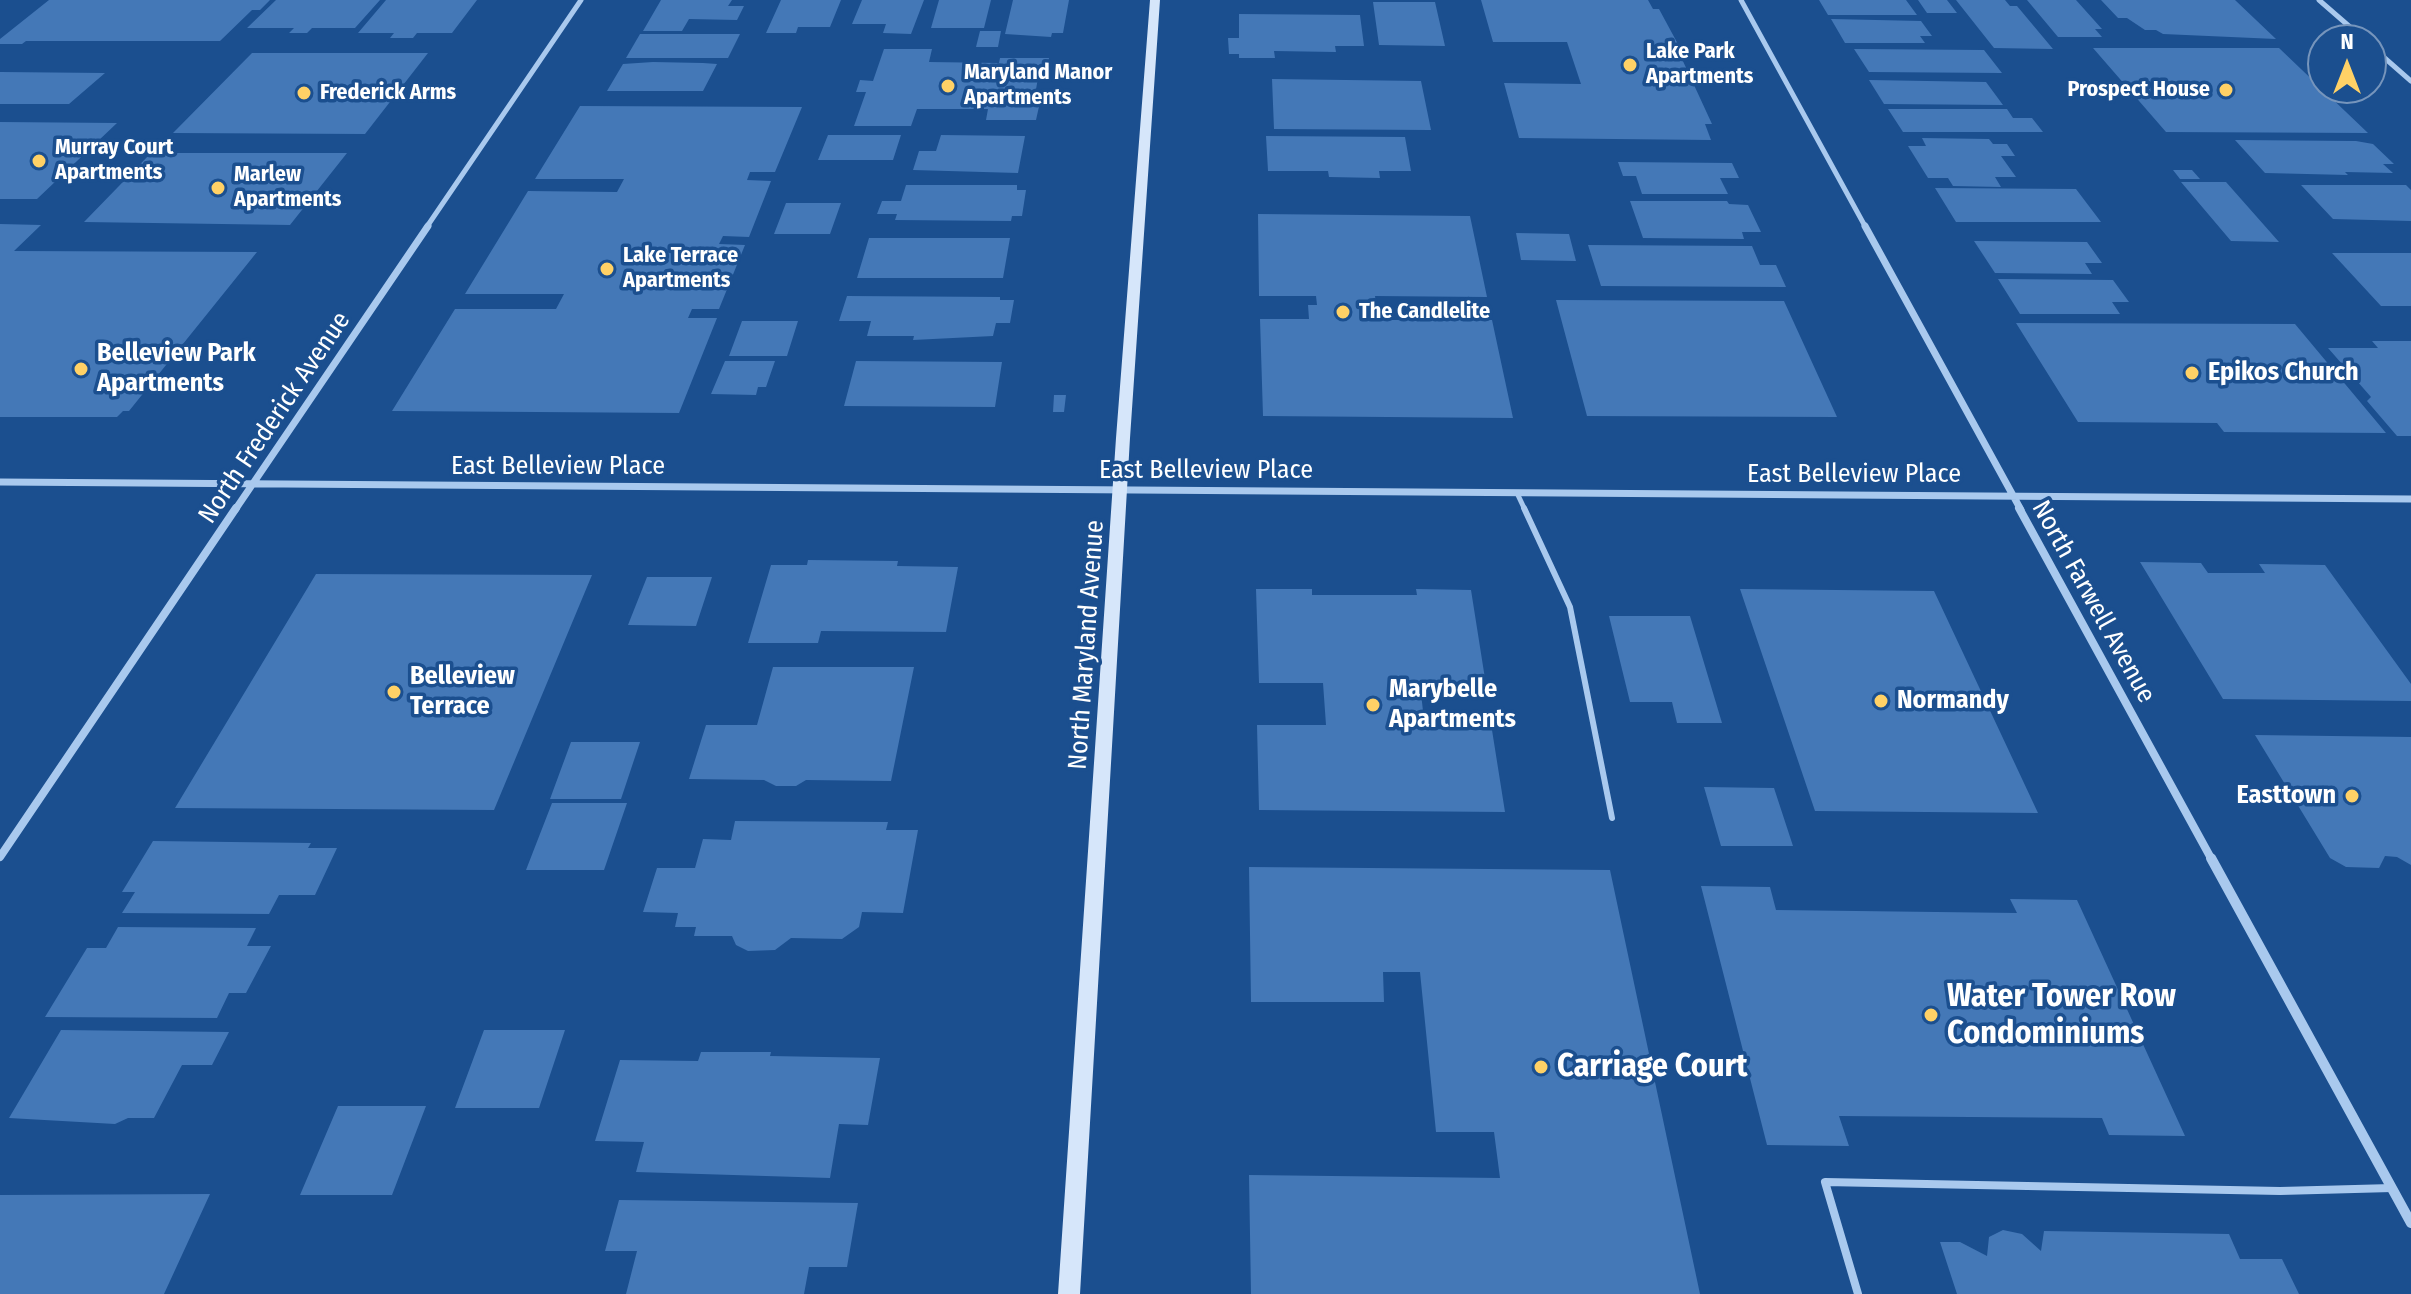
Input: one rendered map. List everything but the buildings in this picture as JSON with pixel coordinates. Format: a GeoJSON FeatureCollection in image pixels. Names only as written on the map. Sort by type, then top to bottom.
{"type":"FeatureCollection","features":[{"type":"Feature","properties":{"kind":"street","name":"North Frederick Avenue"},"geometry":{"type":"LineString","coordinates":[[0,857],[581,0]]}},
{"type":"Feature","properties":{"kind":"street","name":"North Maryland Avenue"},"geometry":{"type":"LineString","coordinates":[[1069,1294],[1155,0]]}},
{"type":"Feature","properties":{"kind":"street","name":"North Farwell Avenue"},"geometry":{"type":"LineString","coordinates":[[1741,0],[2411,1223]]}},
{"type":"Feature","properties":{"kind":"street"},"geometry":{"type":"LineString","coordinates":[[2319,0],[2347,24]]}},
{"type":"Feature","properties":{"kind":"street"},"geometry":{"type":"LineString","coordinates":[[2387,60],[2411,81]]}},
{"type":"Feature","properties":{"kind":"street","name":"East Belleview Place"},"geometry":{"type":"LineString","coordinates":[[0,482],[2411,499]]}},
{"type":"Feature","properties":{"kind":"lane"},"geometry":{"type":"LineString","coordinates":[[1517,493],[1570,607],[1612,818]]}},
{"type":"Feature","properties":{"kind":"lane"},"geometry":{"type":"LineString","coordinates":[[1858,1294],[1825,1182],[2280,1191],[2392,1188]]}},
{"type":"Feature","properties":{"kind":"place","name":"Lake Park Apartments"},"geometry":{"type":"Point","coordinates":[1630,65]}},
{"type":"Feature","properties":{"kind":"place","name":"Maryland Manor Apartments"},"geometry":{"type":"Point","coordinates":[948,86]}},
{"type":"Feature","properties":{"kind":"place","name":"Prospect House"},"geometry":{"type":"Point","coordinates":[2226,90]}},
{"type":"Feature","properties":{"kind":"place","name":"Frederick Arms"},"geometry":{"type":"Point","coordinates":[304,93]}},
{"type":"Feature","properties":{"kind":"place","name":"Murray Court Apartments"},"geometry":{"type":"Point","coordinates":[39,161]}},
{"type":"Feature","properties":{"kind":"place","name":"Marlew Apartments"},"geometry":{"type":"Point","coordinates":[218,188]}},
{"type":"Feature","properties":{"kind":"place","name":"Lake Terrace Apartments"},"geometry":{"type":"Point","coordinates":[607,269]}},
{"type":"Feature","properties":{"kind":"place","name":"The Candlelite"},"geometry":{"type":"Point","coordinates":[1343,312]}},
{"type":"Feature","properties":{"kind":"place","name":"Belleview Park Apartments"},"geometry":{"type":"Point","coordinates":[81,369]}},
{"type":"Feature","properties":{"kind":"place","name":"Epikos Church"},"geometry":{"type":"Point","coordinates":[2192,373]}},
{"type":"Feature","properties":{"kind":"place","name":"Belleview Terrace"},"geometry":{"type":"Point","coordinates":[394,692]}},
{"type":"Feature","properties":{"kind":"place","name":"Normandy"},"geometry":{"type":"Point","coordinates":[1881,701]}},
{"type":"Feature","properties":{"kind":"place","name":"Marybelle Apartments"},"geometry":{"type":"Point","coordinates":[1373,705]}},
{"type":"Feature","properties":{"kind":"place","name":"Easttown"},"geometry":{"type":"Point","coordinates":[2352,796]}},
{"type":"Feature","properties":{"kind":"place","name":"Water Tower Row Condominiums"},"geometry":{"type":"Point","coordinates":[1931,1015]}},
{"type":"Feature","properties":{"kind":"place","name":"Carriage Court"},"geometry":{"type":"Point","coordinates":[1541,1067]}}]}
